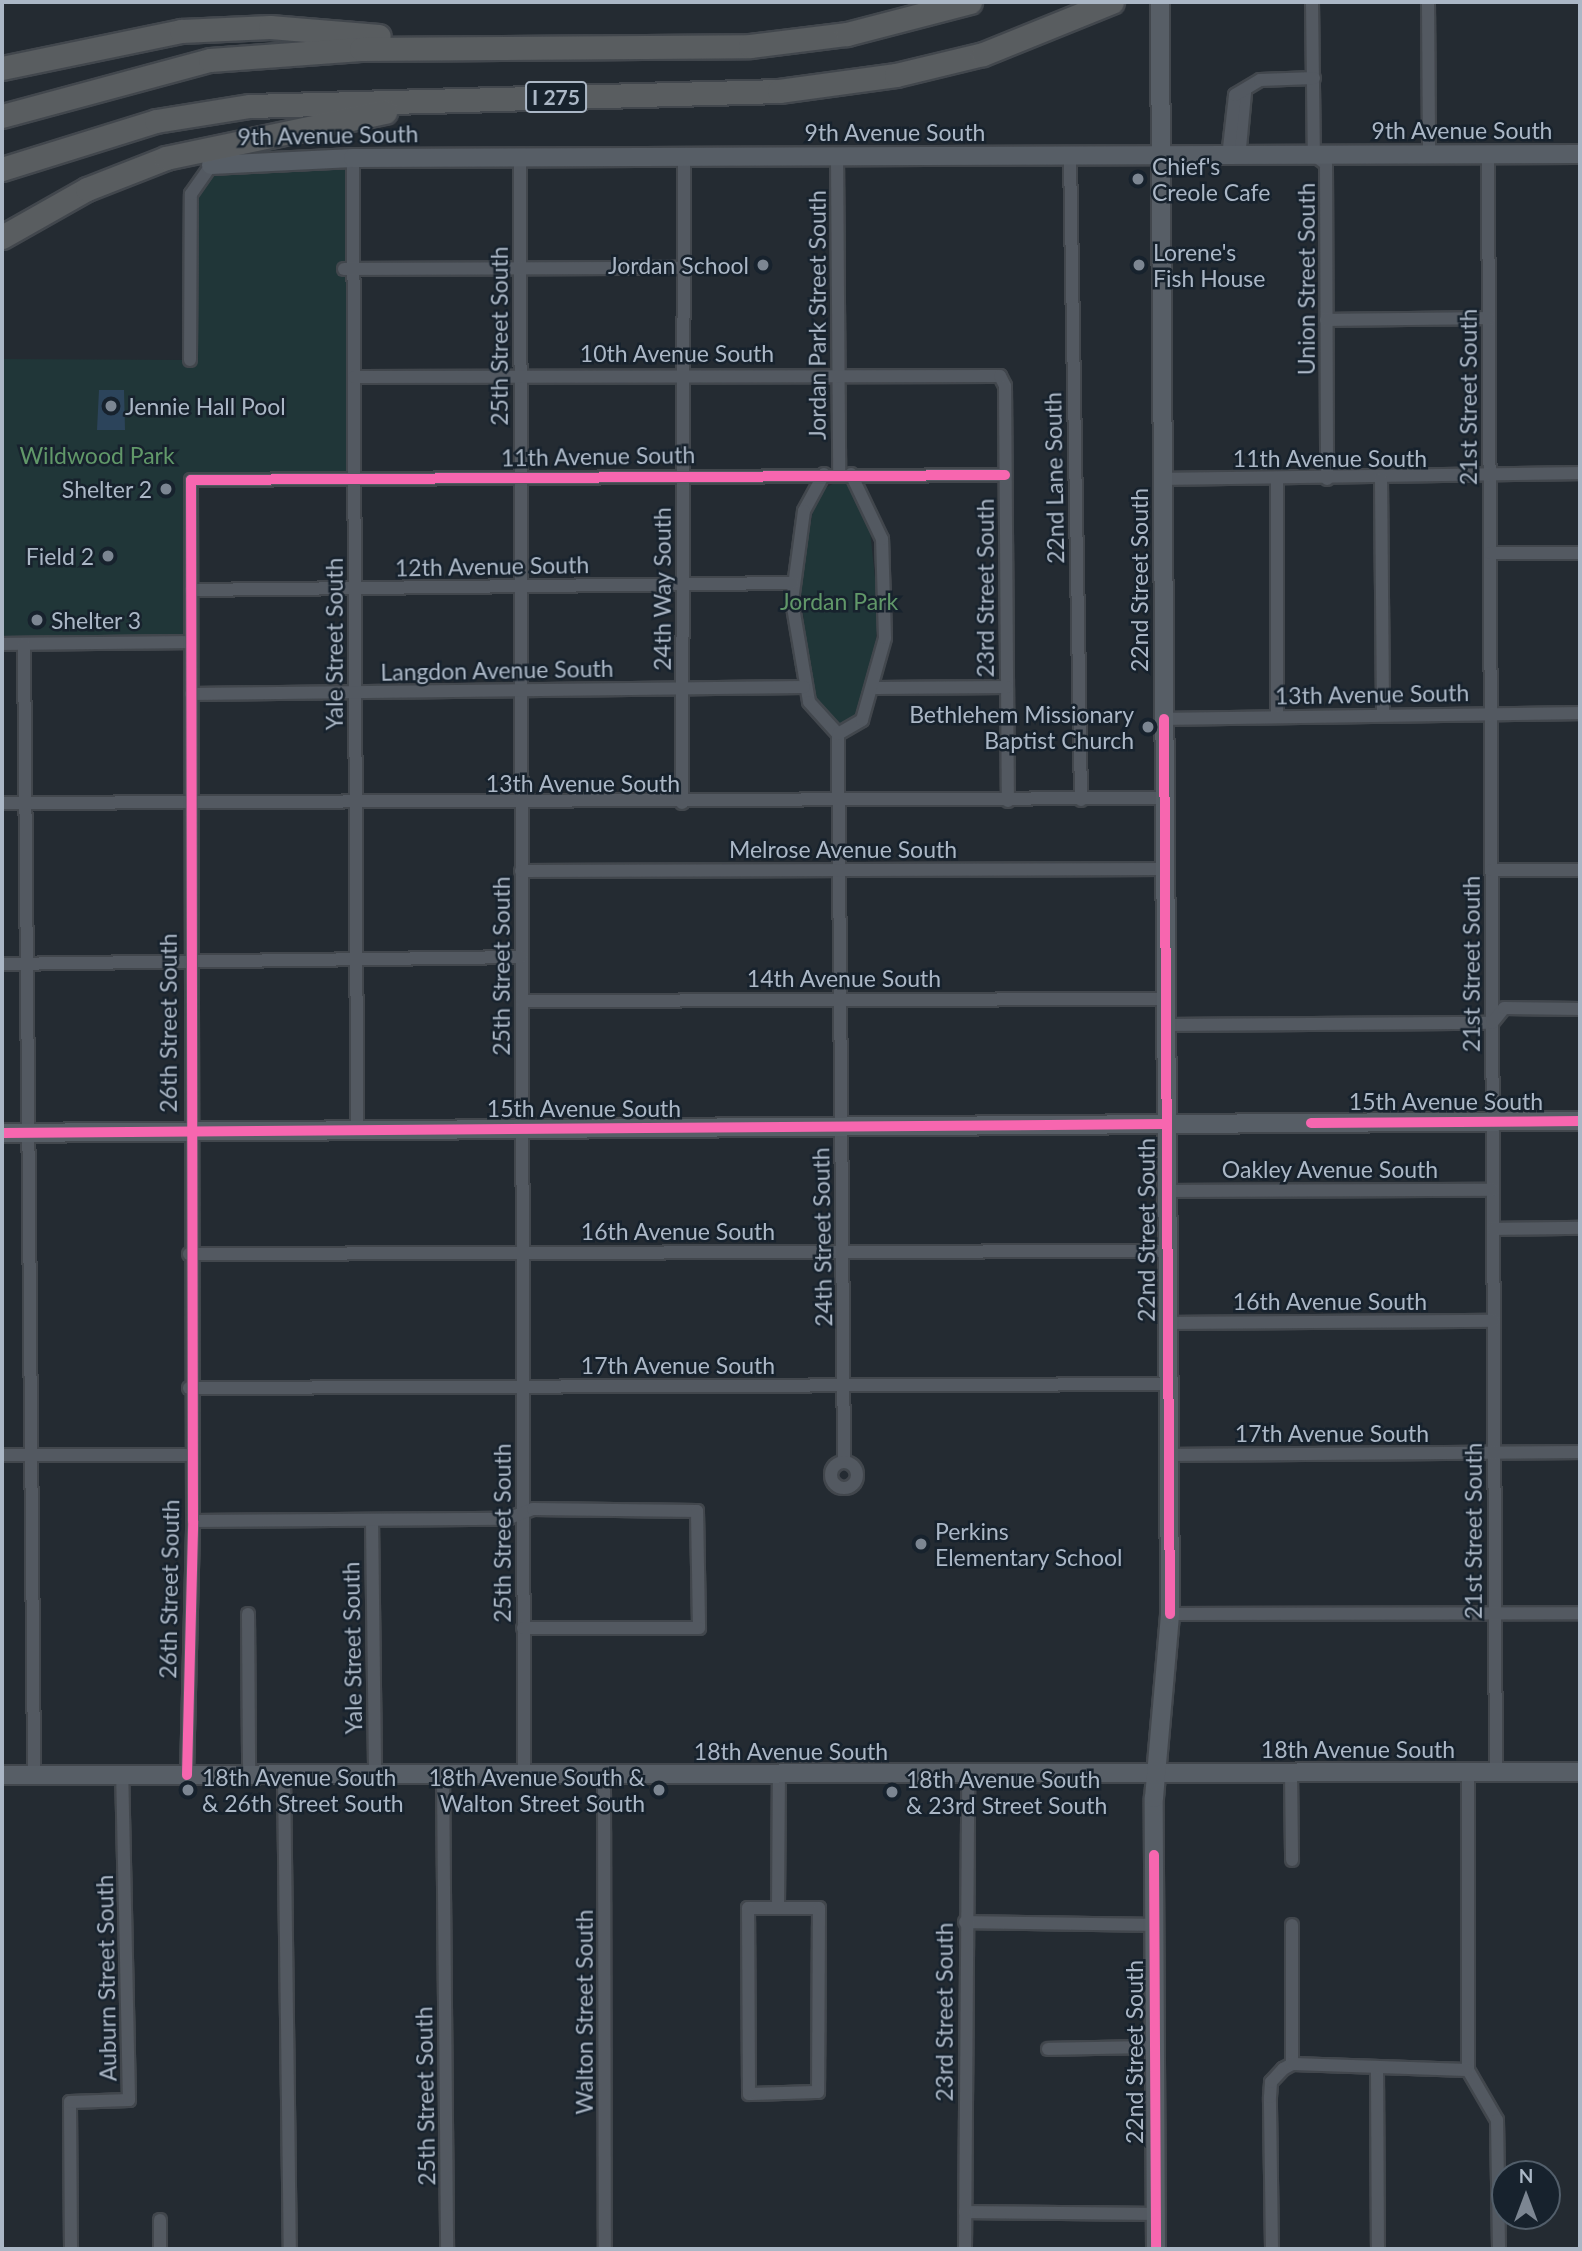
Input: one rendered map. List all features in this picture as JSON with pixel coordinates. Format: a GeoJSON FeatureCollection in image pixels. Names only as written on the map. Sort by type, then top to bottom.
{"type":"FeatureCollection","features":[{"type":"Feature","properties":{"kind":"highway","name":"I 275"},"geometry":{"type":"LineString","coordinates":[[2,116],[210,60],[285,52],[751,46],[847,34],[970,2]]}},
{"type":"Feature","properties":{"kind":"highway","name":"I 275"},"geometry":{"type":"LineString","coordinates":[[2,169],[156,121],[250,106],[779,91],[895,75],[982,54],[1109,4]]}},
{"type":"Feature","properties":{"kind":"highway"},"geometry":{"type":"LineString","coordinates":[[2,68],[136,36],[229,28],[514,48]]}},
{"type":"Feature","properties":{"kind":"highway"},"geometry":{"type":"LineString","coordinates":[[2,237],[87,189],[208,145],[476,98]]}},
{"type":"Feature","properties":{"kind":"street","name":"22nd Street South"},"geometry":{"type":"LineString","coordinates":[[1156,2249],[1156,1774],[1170,1614],[1160,2]]}},
{"type":"Feature","properties":{"kind":"street","name":"Union Street South"},"geometry":{"type":"LineString","coordinates":[[1312,2],[1314,155],[1326,164],[1328,479]]}},
{"type":"Feature","properties":{"kind":"street"},"geometry":{"type":"LineString","coordinates":[[1429,2],[1429,155]]}},
{"type":"Feature","properties":{"kind":"street"},"geometry":{"type":"LineString","coordinates":[[1234,155],[1240,148],[1245,93],[1260,80],[1314,78]]}},
{"type":"Feature","properties":{"kind":"street","name":"9th Avenue South"},"geometry":{"type":"LineString","coordinates":[[211,165],[353,158],[1580,154]]}},
{"type":"Feature","properties":{"kind":"street","name":"21st Street South"},"geometry":{"type":"LineString","coordinates":[[1488,155],[1496,1772]]}},
{"type":"Feature","properties":{"kind":"street","name":"Jordan Park Street South"},"geometry":{"type":"LineString","coordinates":[[836,156],[836,373],[845,474]]}},
{"type":"Feature","properties":{"kind":"street","name":"22nd Lane South"},"geometry":{"type":"LineString","coordinates":[[1070,156],[1080,800]]}},
{"type":"Feature","properties":{"kind":"street","name":"25th Street South"},"geometry":{"type":"LineString","coordinates":[[520,157],[524,1775]]}},
{"type":"Feature","properties":{"kind":"street"},"geometry":{"type":"LineString","coordinates":[[684,157],[684,374]]}},
{"type":"Feature","properties":{"kind":"street","name":"Yale Street South"},"geometry":{"type":"LineString","coordinates":[[353,158],[349,269],[354,377],[357,1131]]}},
{"type":"Feature","properties":{"kind":"street"},"geometry":{"type":"LineString","coordinates":[[190,360],[191,194],[211,165]]}},
{"type":"Feature","properties":{"kind":"street"},"geometry":{"type":"LineString","coordinates":[[349,269],[684,268]]}},
{"type":"Feature","properties":{"kind":"street"},"geometry":{"type":"LineString","coordinates":[[1326,320],[1489,318]]}},
{"type":"Feature","properties":{"kind":"street","name":"10th Avenue South"},"geometry":{"type":"LineString","coordinates":[[354,377],[836,373],[1000,376]]}},
{"type":"Feature","properties":{"kind":"street","name":"24th Way South"},"geometry":{"type":"LineString","coordinates":[[682,803],[684,374]]}},
{"type":"Feature","properties":{"kind":"street","name":"23rd Street South"},"geometry":{"type":"LineString","coordinates":[[1000,376],[1005,475],[1008,801]]}},
{"type":"Feature","properties":{"kind":"street","name":"11th Avenue South"},"geometry":{"type":"LineString","coordinates":[[1163,480],[1381,479],[1580,473]]}},
{"type":"Feature","properties":{"kind":"street"},"geometry":{"type":"LineString","coordinates":[[824,474],[804,511],[793,583],[804,687],[817,714],[838,734],[839,802]]}},
{"type":"Feature","properties":{"kind":"street","name":"11th Avenue South"},"geometry":{"type":"LineString","coordinates":[[191,480],[520,479],[824,474],[1005,475]]}},
{"type":"Feature","properties":{"kind":"street"},"geometry":{"type":"LineString","coordinates":[[838,734],[853,730],[876,688],[885,638],[885,555],[871,506],[845,474]]}},
{"type":"Feature","properties":{"kind":"street"},"geometry":{"type":"LineString","coordinates":[[1277,479],[1277,716]]}},
{"type":"Feature","properties":{"kind":"street"},"geometry":{"type":"LineString","coordinates":[[1381,479],[1383,715]]}},
{"type":"Feature","properties":{"kind":"street","name":"26th Street South"},"geometry":{"type":"LineString","coordinates":[[187,1775],[193,1521],[189,1388],[191,480]]}},
{"type":"Feature","properties":{"kind":"street"},"geometry":{"type":"LineString","coordinates":[[1490,553],[1580,553]]}},
{"type":"Feature","properties":{"kind":"street","name":"12th Avenue South"},"geometry":{"type":"LineString","coordinates":[[191,590],[793,583]]}},
{"type":"Feature","properties":{"kind":"street"},"geometry":{"type":"LineString","coordinates":[[2,643],[191,642]]}},
{"type":"Feature","properties":{"kind":"street"},"geometry":{"type":"LineString","coordinates":[[24,644],[34,1774]]}},
{"type":"Feature","properties":{"kind":"street","name":"Langdon Avenue South"},"geometry":{"type":"LineString","coordinates":[[191,694],[804,687]]}},
{"type":"Feature","properties":{"kind":"street"},"geometry":{"type":"LineString","coordinates":[[876,688],[1007,687]]}},
{"type":"Feature","properties":{"kind":"street","name":"13th Avenue South"},"geometry":{"type":"LineString","coordinates":[[1164,719],[1580,713]]}},
{"type":"Feature","properties":{"kind":"street","name":"13th Avenue South"},"geometry":{"type":"LineString","coordinates":[[2,803],[190,802],[356,806],[1165,798]]}},
{"type":"Feature","properties":{"kind":"street","name":"24th Street South"},"geometry":{"type":"LineString","coordinates":[[839,802],[844,1462]]}},
{"type":"Feature","properties":{"kind":"street","name":"Melrose Avenue South"},"geometry":{"type":"LineString","coordinates":[[522,871],[1164,869]]}},
{"type":"Feature","properties":{"kind":"street"},"geometry":{"type":"LineString","coordinates":[[1492,870],[1580,870]]}},
{"type":"Feature","properties":{"kind":"street"},"geometry":{"type":"LineString","coordinates":[[2,964],[522,957]]}},
{"type":"Feature","properties":{"kind":"street","name":"14th Avenue South"},"geometry":{"type":"LineString","coordinates":[[522,1001],[1166,999]]}},
{"type":"Feature","properties":{"kind":"street"},"geometry":{"type":"LineString","coordinates":[[1166,1025],[1492,1023],[1504,1009],[1580,1009]]}},
{"type":"Feature","properties":{"kind":"street","name":"15th Avenue South"},"geometry":{"type":"LineString","coordinates":[[2,1133],[1580,1121]]}},
{"type":"Feature","properties":{"kind":"street","name":"Oakley Avenue South"},"geometry":{"type":"LineString","coordinates":[[1167,1191],[1493,1190]]}},
{"type":"Feature","properties":{"kind":"street"},"geometry":{"type":"LineString","coordinates":[[1493,1229],[1580,1228]]}},
{"type":"Feature","properties":{"kind":"street","name":"16th Avenue South"},"geometry":{"type":"LineString","coordinates":[[189,1254],[1167,1251]]}},
{"type":"Feature","properties":{"kind":"street","name":"16th Avenue South"},"geometry":{"type":"LineString","coordinates":[[1168,1323],[1494,1321]]}},
{"type":"Feature","properties":{"kind":"street","name":"17th Avenue South"},"geometry":{"type":"LineString","coordinates":[[189,1388],[1168,1384]]}},
{"type":"Feature","properties":{"kind":"street","name":"17th Avenue South"},"geometry":{"type":"LineString","coordinates":[[1169,1455],[1580,1452]]}},
{"type":"Feature","properties":{"kind":"street"},"geometry":{"type":"LineString","coordinates":[[2,1455],[191,1455]]}},
{"type":"Feature","properties":{"kind":"street"},"geometry":{"type":"LineString","coordinates":[[193,1521],[507,1520],[523,1514],[690,1508],[699,1516],[699,1629],[523,1628]]}},
{"type":"Feature","properties":{"kind":"street","name":"Yale Street South"},"geometry":{"type":"LineString","coordinates":[[372,1520],[375,1775]]}},
{"type":"Feature","properties":{"kind":"street"},"geometry":{"type":"LineString","coordinates":[[1170,1614],[1580,1613]]}},
{"type":"Feature","properties":{"kind":"street"},"geometry":{"type":"LineString","coordinates":[[248,1614],[249,1775]]}},
{"type":"Feature","properties":{"kind":"street","name":"18th Avenue South"},"geometry":{"type":"LineString","coordinates":[[2,1774],[968,1775],[1580,1772]]}},
{"type":"Feature","properties":{"kind":"street"},"geometry":{"type":"LineString","coordinates":[[1291,1773],[1292,1860]]}},
{"type":"Feature","properties":{"kind":"street"},"geometry":{"type":"LineString","coordinates":[[1468,1773],[1468,2070],[1497,2120],[1499,2249]]}},
{"type":"Feature","properties":{"kind":"street","name":"Auburn Street South"},"geometry":{"type":"LineString","coordinates":[[71,2249],[70,2102],[130,2100],[122,1774]]}},
{"type":"Feature","properties":{"kind":"street"},"geometry":{"type":"LineString","coordinates":[[285,1775],[290,2249]]}},
{"type":"Feature","properties":{"kind":"street","name":"25th Street South"},"geometry":{"type":"LineString","coordinates":[[443,1775],[447,2249]]}},
{"type":"Feature","properties":{"kind":"street","name":"Walton Street South"},"geometry":{"type":"LineString","coordinates":[[604,1775],[605,2249]]}},
{"type":"Feature","properties":{"kind":"street"},"geometry":{"type":"LineString","coordinates":[[778,1907],[779,1775]]}},
{"type":"Feature","properties":{"kind":"street","name":"23rd Street South"},"geometry":{"type":"LineString","coordinates":[[965,2249],[968,1775]]}},
{"type":"Feature","properties":{"kind":"street"},"geometry":{"type":"LineString","coordinates":[[778,1907],[819,1908],[818,2092],[749,2094],[748,1908],[778,1907]]}},
{"type":"Feature","properties":{"kind":"street"},"geometry":{"type":"LineString","coordinates":[[965,1922],[1154,1924]]}},
{"type":"Feature","properties":{"kind":"street"},"geometry":{"type":"LineString","coordinates":[[1292,1925],[1292,2064]]}},
{"type":"Feature","properties":{"kind":"street"},"geometry":{"type":"LineString","coordinates":[[1048,2049],[1155,2047]]}},
{"type":"Feature","properties":{"kind":"street"},"geometry":{"type":"LineString","coordinates":[[1272,2249],[1271,2082],[1292,2064],[1377,2070],[1468,2070]]}},
{"type":"Feature","properties":{"kind":"street"},"geometry":{"type":"LineString","coordinates":[[1377,2070],[1378,2249]]}},
{"type":"Feature","properties":{"kind":"street"},"geometry":{"type":"LineString","coordinates":[[965,2212],[1156,2214]]}},
{"type":"Feature","properties":{"kind":"street"},"geometry":{"type":"LineString","coordinates":[[160,2220],[160,2249]]}},
{"type":"Feature","properties":{"kind":"green space","name":"Wildwood Park"},"geometry":{"type":"Polygon","coordinates":[[[353,158],[354,479],[191,480],[190,642],[2,644],[2,359],[189,360],[190,194],[200,175],[353,158]]]}},
{"type":"Feature","properties":{"kind":"green space","name":"Jordan Park"},"geometry":{"type":"Polygon","coordinates":[[[838,481],[854,485],[868,511],[879,616],[870,682],[854,725],[843,729],[818,711],[811,690],[800,584],[816,493],[838,481]]]}},
{"type":"Feature","properties":{"kind":"water","name":"Jennie Hall Pool"},"geometry":{"type":"Polygon","coordinates":[[[99,390],[124,390],[125,430],[97,430],[99,390]]]}},
{"type":"Feature","properties":{"kind":"cycle path"},"geometry":{"type":"LineString","coordinates":[[187,1775],[193,1521],[191,480],[1005,475]]}},
{"type":"Feature","properties":{"kind":"cycle path"},"geometry":{"type":"LineString","coordinates":[[1164,719],[1170,1614]]}},
{"type":"Feature","properties":{"kind":"cycle path"},"geometry":{"type":"LineString","coordinates":[[1311,1123],[1580,1121]]}},
{"type":"Feature","properties":{"kind":"cycle path"},"geometry":{"type":"LineString","coordinates":[[2,1133],[1166,1124]]}},
{"type":"Feature","properties":{"kind":"cycle path"},"geometry":{"type":"LineString","coordinates":[[1154,1855],[1156,2249]]}},
{"type":"Feature","properties":{"kind":"place","name":"Chief's Creole Cafe"},"geometry":{"type":"Point","coordinates":[1138,179]}},
{"type":"Feature","properties":{"kind":"place","name":"Jordan School"},"geometry":{"type":"Point","coordinates":[763,265]}},
{"type":"Feature","properties":{"kind":"place","name":"Lorene's Fish House"},"geometry":{"type":"Point","coordinates":[1139,265]}},
{"type":"Feature","properties":{"kind":"place","name":"Jennie Hall Pool"},"geometry":{"type":"Point","coordinates":[111,406]}},
{"type":"Feature","properties":{"kind":"place","name":"Shelter 2"},"geometry":{"type":"Point","coordinates":[166,489]}},
{"type":"Feature","properties":{"kind":"place","name":"Field 2"},"geometry":{"type":"Point","coordinates":[108,556]}},
{"type":"Feature","properties":{"kind":"place","name":"Shelter 3"},"geometry":{"type":"Point","coordinates":[37,620]}},
{"type":"Feature","properties":{"kind":"place","name":"Bethlehem Missionary Baptist Church"},"geometry":{"type":"Point","coordinates":[1148,727]}},
{"type":"Feature","properties":{"kind":"place","name":"Perkins Elementary School"},"geometry":{"type":"Point","coordinates":[921,1544]}},
{"type":"Feature","properties":{"kind":"place","name":"18th Avenue South & 26th Street South"},"geometry":{"type":"Point","coordinates":[188,1790]}},
{"type":"Feature","properties":{"kind":"place","name":"18th Avenue South & Walton Street South"},"geometry":{"type":"Point","coordinates":[659,1790]}},
{"type":"Feature","properties":{"kind":"place","name":"18th Avenue South & 23rd Street South"},"geometry":{"type":"Point","coordinates":[892,1792]}}]}
